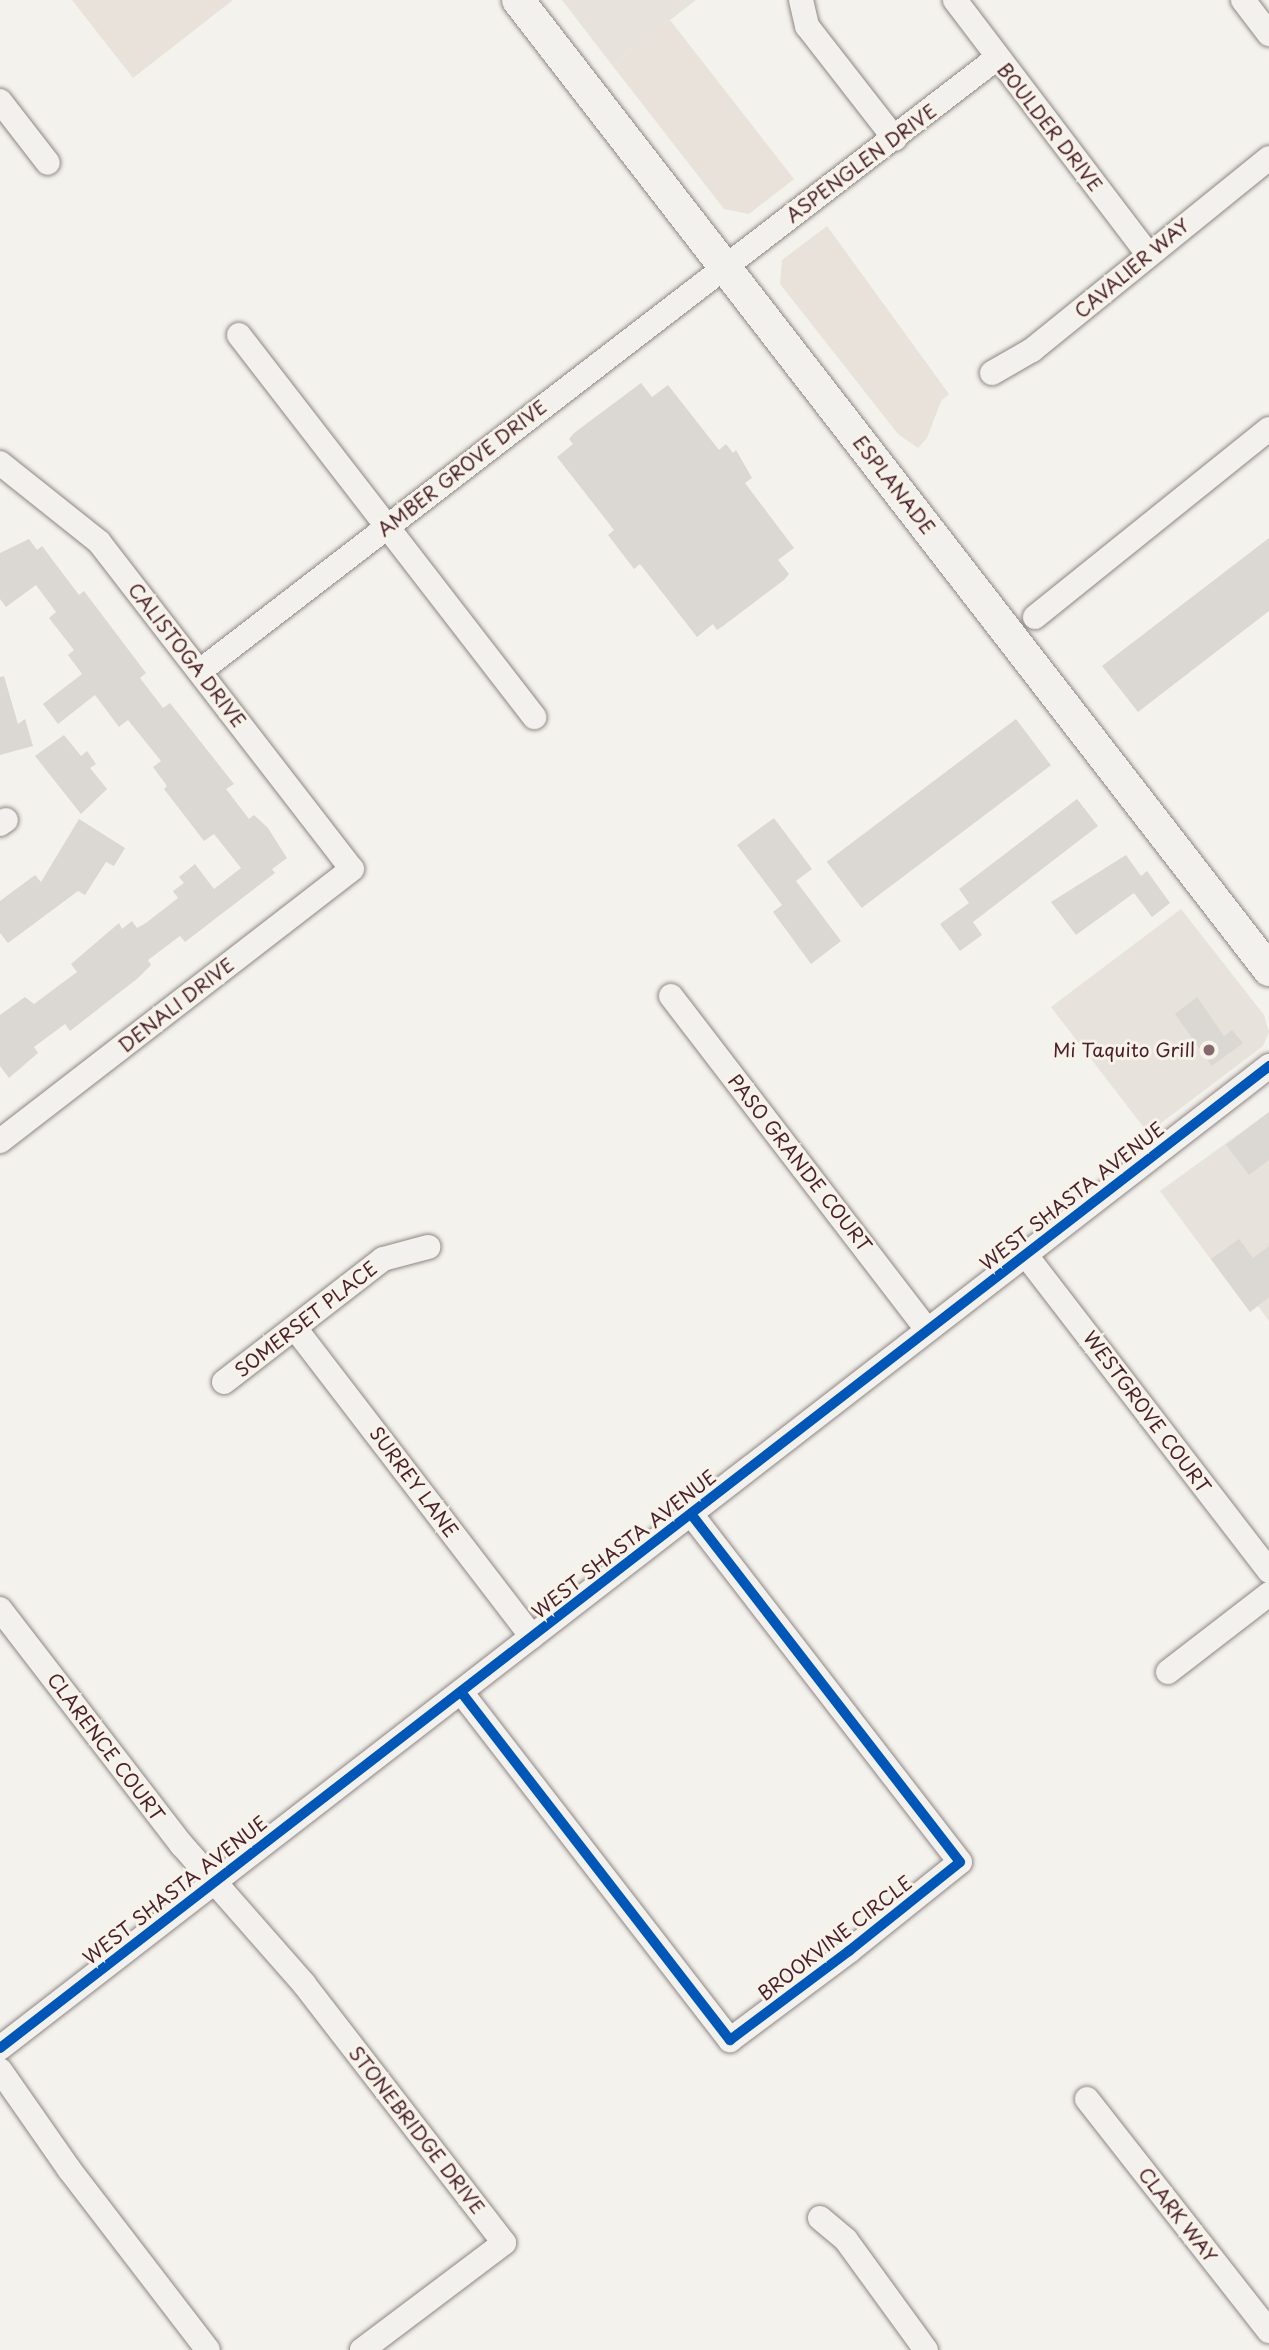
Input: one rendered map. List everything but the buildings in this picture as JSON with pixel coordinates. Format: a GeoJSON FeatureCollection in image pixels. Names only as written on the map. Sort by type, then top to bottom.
{"type":"FeatureCollection","features":[{"type":"Feature","properties":{"kind":"main road","name":"ESPLANADE"},"geometry":{"type":"LineString","coordinates":[[518,0],[1269,970]]}},
{"type":"Feature","properties":{"kind":"street"},"geometry":{"type":"LineString","coordinates":[[801,0],[807,26],[895,139]]}},
{"type":"Feature","properties":{"kind":"street","name":"BOULDER DRIVE"},"geometry":{"type":"LineString","coordinates":[[955,0],[1147,253]]}},
{"type":"Feature","properties":{"kind":"street"},"geometry":{"type":"LineString","coordinates":[[1243,0],[1269,34]]}},
{"type":"Feature","properties":{"kind":"street","name":"ASPENGLEN DRIVE"},"geometry":{"type":"LineString","coordinates":[[724,266],[895,139],[998,58]]}},
{"type":"Feature","properties":{"kind":"street"},"geometry":{"type":"LineString","coordinates":[[0,101],[48,163]]}},
{"type":"Feature","properties":{"kind":"street","name":"CAVALIER WAY"},"geometry":{"type":"LineString","coordinates":[[992,373],[1032,350],[1147,253],[1269,158]]}},
{"type":"Feature","properties":{"kind":"street","name":"AMBER GROVE DRIVE"},"geometry":{"type":"LineString","coordinates":[[200,671],[724,266]]}},
{"type":"Feature","properties":{"kind":"street"},"geometry":{"type":"LineString","coordinates":[[239,335],[534,717]]}},
{"type":"Feature","properties":{"kind":"street"},"geometry":{"type":"LineString","coordinates":[[1035,617],[1269,429]]}},
{"type":"Feature","properties":{"kind":"street","name":"CALISTOGA DRIVE"},"geometry":{"type":"LineString","coordinates":[[3,472],[99,542],[352,869]]}},
{"type":"Feature","properties":{"kind":"street","name":"DENALI DRIVE"},"geometry":{"type":"LineString","coordinates":[[0,1141],[352,869]]}},
{"type":"Feature","properties":{"kind":"street","name":"PASO GRANDE COURT"},"geometry":{"type":"LineString","coordinates":[[671,996],[928,1330]]}},
{"type":"Feature","properties":{"kind":"street","name":"WEST SHASTA AVENUE"},"geometry":{"type":"LineString","coordinates":[[0,2048],[1269,1066]]}},
{"type":"Feature","properties":{"kind":"street","name":"SOMERSET PLACE"},"geometry":{"type":"LineString","coordinates":[[224,1382],[383,1259],[428,1247]]}},
{"type":"Feature","properties":{"kind":"street","name":"WESTGROVE COURT"},"geometry":{"type":"LineString","coordinates":[[1025,1254],[1269,1571]]}},
{"type":"Feature","properties":{"kind":"street","name":"SURREY LANE"},"geometry":{"type":"LineString","coordinates":[[295,1328],[533,1637]]}},
{"type":"Feature","properties":{"kind":"street","name":"BROOKVINE CIRCLE"},"geometry":{"type":"LineString","coordinates":[[461,1692],[730,2040],[849,1951],[960,1863],[691,1514]]}},
{"type":"Feature","properties":{"kind":"street"},"geometry":{"type":"LineString","coordinates":[[1168,1672],[1269,1594]]}},
{"type":"Feature","properties":{"kind":"street","name":"CLARENCE COURT"},"geometry":{"type":"LineString","coordinates":[[0,1609],[181,1845],[215,1882]]}},
{"type":"Feature","properties":{"kind":"street","name":"STONEBRIDGE DRIVE"},"geometry":{"type":"LineString","coordinates":[[215,1882],[304,1984],[504,2243],[362,2350]]}},
{"type":"Feature","properties":{"kind":"street"},"geometry":{"type":"LineString","coordinates":[[0,2070],[69,2169],[208,2350]]}},
{"type":"Feature","properties":{"kind":"street","name":"CLARK WAY"},"geometry":{"type":"LineString","coordinates":[[1087,2099],[1269,2331]]}},
{"type":"Feature","properties":{"kind":"street"},"geometry":{"type":"LineString","coordinates":[[820,2218],[846,2240],[926,2350]]}},
{"type":"Feature","properties":{"kind":"shaded area"},"geometry":{"type":"Polygon","coordinates":[[[72,0],[233,0],[133,78],[72,0]]]}},
{"type":"Feature","properties":{"kind":"shaded area"},"geometry":{"type":"Polygon","coordinates":[[[562,0],[696,0],[612,65],[562,0]]]}},
{"type":"Feature","properties":{"kind":"shaded area"},"geometry":{"type":"Polygon","coordinates":[[[670,20],[794,179],[749,214],[724,209],[612,65],[670,20]]]}},
{"type":"Feature","properties":{"kind":"shaded area"},"geometry":{"type":"Polygon","coordinates":[[[827,226],[949,394],[941,401],[927,438],[918,448],[898,434],[780,284],[782,260],[827,226]]]}},
{"type":"Feature","properties":{"kind":"shaded area"},"geometry":{"type":"Polygon","coordinates":[[[1181,909],[1264,1015],[1269,1032],[1263,1046],[1148,1133],[1051,1007],[1181,909]]]}},
{"type":"Feature","properties":{"kind":"shaded area"},"geometry":{"type":"Polygon","coordinates":[[[1269,1112],[1269,1321],[1258,1306],[1250,1312],[1160,1191],[1269,1112]]]}},
{"type":"Feature","properties":{"kind":"cycle path"},"geometry":{"type":"LineString","coordinates":[[0,2048],[1269,1066]]}},
{"type":"Feature","properties":{"kind":"cycle path"},"geometry":{"type":"LineString","coordinates":[[461,1692],[730,2040],[849,1951],[960,1862],[691,1514]]}},
{"type":"Feature","properties":{"kind":"place","name":"Mi Taquito Grill"},"geometry":{"type":"Point","coordinates":[1209,1050]}}]}
